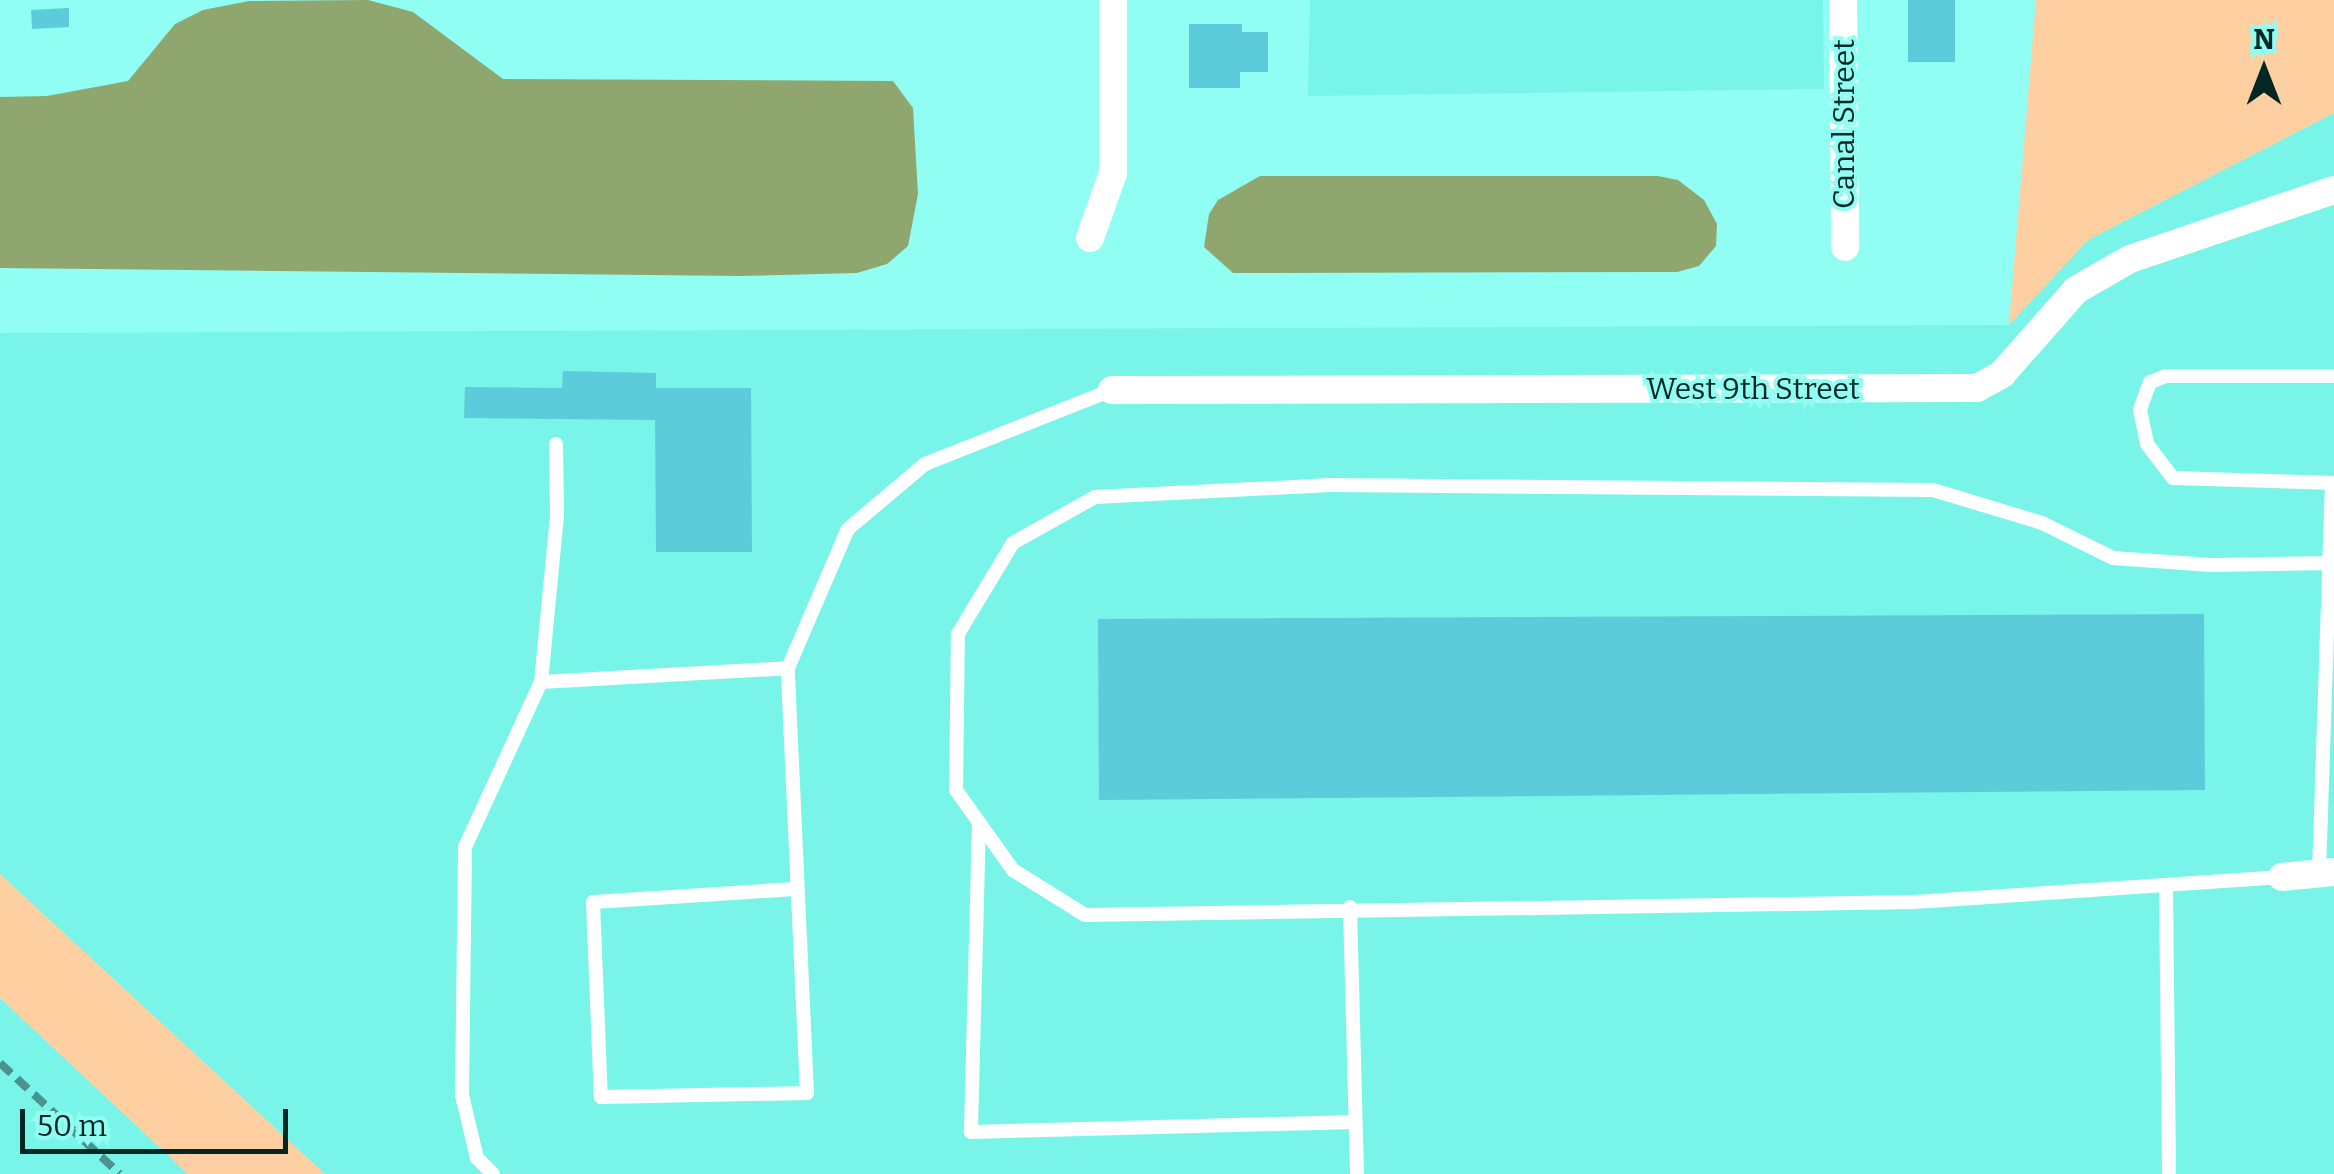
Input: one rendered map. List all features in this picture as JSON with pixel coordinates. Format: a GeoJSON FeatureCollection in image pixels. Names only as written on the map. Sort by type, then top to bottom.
{"type":"FeatureCollection","features":[{"type":"Feature","properties":{"kind":"street"},"geometry":{"type":"LineString","coordinates":[[1090,238],[1112,173],[1112,0]]}},
{"type":"Feature","properties":{"kind":"street","name":"Canal Street"},"geometry":{"type":"LineString","coordinates":[[1843,0],[1845,247]]}},
{"type":"Feature","properties":{"kind":"street","name":"West 9th Street"},"geometry":{"type":"LineString","coordinates":[[1112,390],[1978,388],[2012,363],[2076,290],[2130,259],[2334,190]]}},
{"type":"Feature","properties":{"kind":"street"},"geometry":{"type":"LineString","coordinates":[[2282,877],[2326,872]]}},
{"type":"Feature","properties":{"kind":"lane"},"geometry":{"type":"LineString","coordinates":[[2326,872],[2333,482],[2173,478],[2146,444],[2140,410],[2150,382],[2166,376],[2334,376]]}},
{"type":"Feature","properties":{"kind":"lane"},"geometry":{"type":"LineString","coordinates":[[795,888],[593,902],[602,1097],[806,1092],[788,668],[848,529],[926,464],[1112,390]]}},
{"type":"Feature","properties":{"kind":"lane"},"geometry":{"type":"LineString","coordinates":[[494,1174],[478,1158],[462,1096],[465,847],[541,682],[558,516],[556,444]]}},
{"type":"Feature","properties":{"kind":"lane"},"geometry":{"type":"LineString","coordinates":[[2282,877],[1914,902],[1350,907],[1086,915],[1013,870],[956,790],[958,634],[1013,544],[1095,497],[1350,485],[1933,490],[2042,523],[2113,558],[2211,565],[2331,564]]}},
{"type":"Feature","properties":{"kind":"lane"},"geometry":{"type":"LineString","coordinates":[[541,682],[788,668]]}},
{"type":"Feature","properties":{"kind":"lane"},"geometry":{"type":"LineString","coordinates":[[979,822],[970,1132],[1355,1122]]}},
{"type":"Feature","properties":{"kind":"lane"},"geometry":{"type":"LineString","coordinates":[[2166,885],[2170,1174]]}},
{"type":"Feature","properties":{"kind":"lane"},"geometry":{"type":"LineString","coordinates":[[1350,907],[1357,1174]]}},
{"type":"Feature","properties":{"kind":"shaded area"},"geometry":{"type":"Polygon","coordinates":[[[368,0],[413,12],[503,79],[893,81],[913,108],[918,194],[908,246],[887,264],[857,273],[741,276],[0,268],[0,97],[47,96],[128,81],[175,24],[203,10],[249,1],[368,0]]]}},
{"type":"Feature","properties":{"kind":"shaded area"},"geometry":{"type":"Polygon","coordinates":[[[1310,0],[1823,0],[1824,89],[1308,96],[1310,0]]]}},
{"type":"Feature","properties":{"kind":"shaded area"},"geometry":{"type":"Polygon","coordinates":[[[2036,0],[2334,0],[2334,113],[2088,240],[2009,325],[2036,0]]]}},
{"type":"Feature","properties":{"kind":"shaded area"},"geometry":{"type":"Polygon","coordinates":[[[2334,113],[2334,1174],[325,1174],[0,874],[0,333],[2009,325],[2088,240],[2334,113]]]}},
{"type":"Feature","properties":{"kind":"shaded area"},"geometry":{"type":"Polygon","coordinates":[[[1260,176],[1658,176],[1678,180],[1704,200],[1717,224],[1716,246],[1699,266],[1677,272],[1233,273],[1204,247],[1209,214],[1218,200],[1260,176]]]}},
{"type":"Feature","properties":{"kind":"shaded area"},"geometry":{"type":"Polygon","coordinates":[[[0,874],[325,1174],[188,1174],[0,998],[0,874]]]}},
{"type":"Feature","properties":{"kind":"shaded area"},"geometry":{"type":"Polygon","coordinates":[[[0,998],[188,1174],[0,1174],[0,998]]]}},
{"type":"Feature","properties":{"kind":"building"},"geometry":{"type":"Polygon","coordinates":[[[1908,0],[1955,0],[1955,62],[1908,62],[1908,0]]]}},
{"type":"Feature","properties":{"kind":"building"},"geometry":{"type":"Polygon","coordinates":[[[69,8],[69,27],[32,29],[31,10],[69,8]]]}},
{"type":"Feature","properties":{"kind":"building"},"geometry":{"type":"Polygon","coordinates":[[[1189,24],[1242,24],[1242,32],[1268,32],[1268,72],[1240,72],[1240,88],[1189,88],[1189,24]]]}},
{"type":"Feature","properties":{"kind":"building"},"geometry":{"type":"Polygon","coordinates":[[[563,371],[656,373],[656,388],[751,388],[752,552],[656,552],[655,420],[464,418],[465,387],[562,388],[563,371]]]}},
{"type":"Feature","properties":{"kind":"building"},"geometry":{"type":"Polygon","coordinates":[[[2204,614],[2205,790],[1099,800],[1098,619],[2204,614]]]}},
{"type":"Feature","properties":{"kind":"railway"},"geometry":{"type":"LineString","coordinates":[[0,1063],[120,1174]]}}]}
